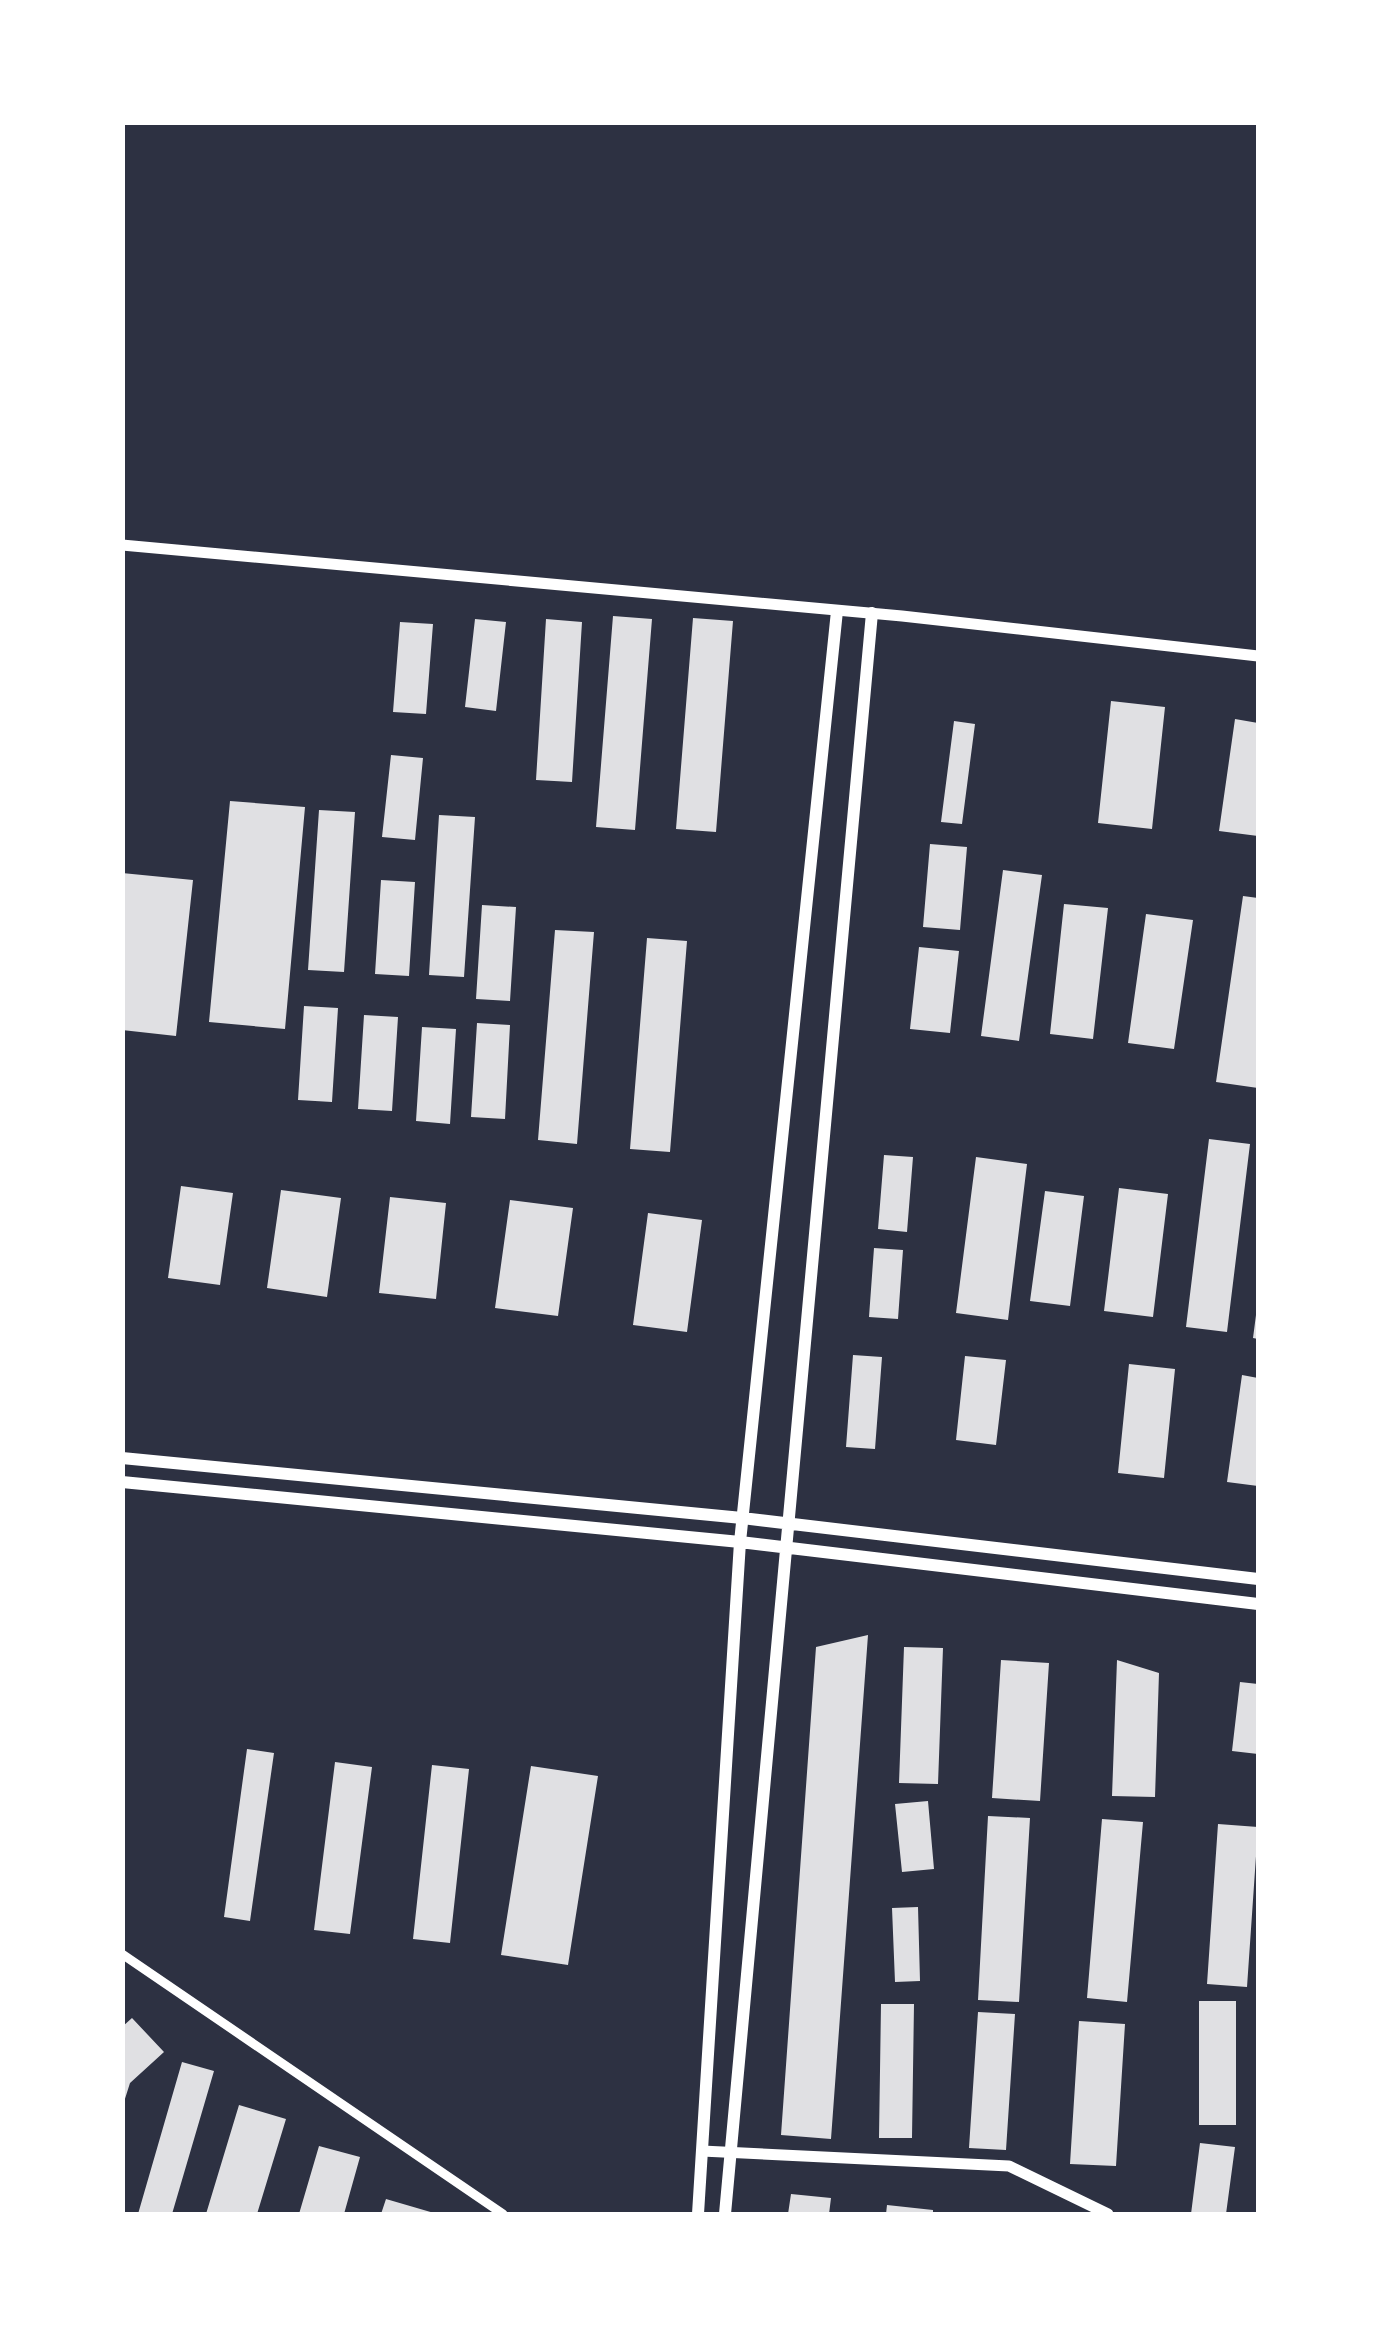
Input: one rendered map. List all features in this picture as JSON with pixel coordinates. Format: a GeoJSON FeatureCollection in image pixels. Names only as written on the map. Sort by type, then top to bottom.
{"type":"FeatureCollection","features":[{"type":"Feature","properties":{"kind":"main road"},"geometry":{"type":"LineString","coordinates":[[698,2214],[742,1518],[837,611]]}},
{"type":"Feature","properties":{"kind":"main road"},"geometry":{"type":"LineString","coordinates":[[724,2214],[872,613]]}},
{"type":"Feature","properties":{"kind":"main road"},"geometry":{"type":"LineString","coordinates":[[122,1458],[742,1518],[1258,1580]]}},
{"type":"Feature","properties":{"kind":"main road"},"geometry":{"type":"LineString","coordinates":[[122,1482],[740,1542],[1258,1604]]}},
{"type":"Feature","properties":{"kind":"street"},"geometry":{"type":"LineString","coordinates":[[122,545],[872,613],[1258,656]]}},
{"type":"Feature","properties":{"kind":"street"},"geometry":{"type":"LineString","coordinates":[[122,1954],[503,2214]]}},
{"type":"Feature","properties":{"kind":"street"},"geometry":{"type":"LineString","coordinates":[[702,2151],[1009,2166],[1108,2214]]}},
{"type":"Feature","properties":{"kind":"building"},"geometry":{"type":"Polygon","coordinates":[[[613,616],[652,619],[635,830],[596,827],[613,616]]]}},
{"type":"Feature","properties":{"kind":"building"},"geometry":{"type":"Polygon","coordinates":[[[693,618],[733,621],[716,832],[676,829],[693,618]]]}},
{"type":"Feature","properties":{"kind":"building"},"geometry":{"type":"Polygon","coordinates":[[[475,619],[506,622],[496,711],[465,707],[475,619]]]}},
{"type":"Feature","properties":{"kind":"building"},"geometry":{"type":"Polygon","coordinates":[[[546,619],[582,622],[572,782],[536,780],[546,619]]]}},
{"type":"Feature","properties":{"kind":"building"},"geometry":{"type":"Polygon","coordinates":[[[400,622],[433,624],[426,714],[393,712],[400,622]]]}},
{"type":"Feature","properties":{"kind":"building"},"geometry":{"type":"Polygon","coordinates":[[[1111,701],[1165,707],[1152,829],[1098,823],[1111,701]]]}},
{"type":"Feature","properties":{"kind":"building"},"geometry":{"type":"Polygon","coordinates":[[[1235,719],[1258,723],[1258,836],[1219,831],[1235,719]]]}},
{"type":"Feature","properties":{"kind":"building"},"geometry":{"type":"Polygon","coordinates":[[[954,721],[975,724],[962,824],[941,822],[954,721]]]}},
{"type":"Feature","properties":{"kind":"building"},"geometry":{"type":"Polygon","coordinates":[[[391,755],[423,758],[415,840],[382,837],[391,755]]]}},
{"type":"Feature","properties":{"kind":"building"},"geometry":{"type":"Polygon","coordinates":[[[230,801],[305,807],[285,1029],[209,1022],[230,801]]]}},
{"type":"Feature","properties":{"kind":"building"},"geometry":{"type":"Polygon","coordinates":[[[319,810],[355,812],[344,972],[308,970],[319,810]]]}},
{"type":"Feature","properties":{"kind":"building"},"geometry":{"type":"Polygon","coordinates":[[[439,815],[475,817],[464,977],[429,975],[439,815]]]}},
{"type":"Feature","properties":{"kind":"building"},"geometry":{"type":"Polygon","coordinates":[[[930,844],[967,847],[960,930],[923,927],[930,844]]]}},
{"type":"Feature","properties":{"kind":"building"},"geometry":{"type":"Polygon","coordinates":[[[1003,870],[1042,875],[1019,1041],[981,1036],[1003,870]]]}},
{"type":"Feature","properties":{"kind":"building"},"geometry":{"type":"Polygon","coordinates":[[[122,873],[193,880],[176,1036],[122,1030],[122,873]]]}},
{"type":"Feature","properties":{"kind":"building"},"geometry":{"type":"Polygon","coordinates":[[[381,880],[415,882],[409,976],[375,974],[381,880]]]}},
{"type":"Feature","properties":{"kind":"building"},"geometry":{"type":"Polygon","coordinates":[[[1243,896],[1258,898],[1258,1088],[1216,1082],[1243,896]]]}},
{"type":"Feature","properties":{"kind":"building"},"geometry":{"type":"Polygon","coordinates":[[[1064,904],[1108,908],[1093,1039],[1050,1034],[1064,904]]]}},
{"type":"Feature","properties":{"kind":"building"},"geometry":{"type":"Polygon","coordinates":[[[482,905],[516,907],[510,1001],[476,999],[482,905]]]}},
{"type":"Feature","properties":{"kind":"building"},"geometry":{"type":"Polygon","coordinates":[[[1146,914],[1193,920],[1174,1049],[1128,1043],[1146,914]]]}},
{"type":"Feature","properties":{"kind":"building"},"geometry":{"type":"Polygon","coordinates":[[[555,930],[594,932],[577,1144],[538,1140],[555,930]]]}},
{"type":"Feature","properties":{"kind":"building"},"geometry":{"type":"Polygon","coordinates":[[[647,938],[687,941],[670,1152],[630,1149],[647,938]]]}},
{"type":"Feature","properties":{"kind":"building"},"geometry":{"type":"Polygon","coordinates":[[[919,947],[959,951],[950,1033],[910,1029],[919,947]]]}},
{"type":"Feature","properties":{"kind":"building"},"geometry":{"type":"Polygon","coordinates":[[[304,1006],[338,1008],[332,1102],[298,1100],[304,1006]]]}},
{"type":"Feature","properties":{"kind":"building"},"geometry":{"type":"Polygon","coordinates":[[[364,1015],[398,1017],[392,1111],[358,1109],[364,1015]]]}},
{"type":"Feature","properties":{"kind":"building"},"geometry":{"type":"Polygon","coordinates":[[[477,1023],[510,1025],[505,1119],[471,1117],[477,1023]]]}},
{"type":"Feature","properties":{"kind":"building"},"geometry":{"type":"Polygon","coordinates":[[[422,1027],[456,1029],[450,1124],[416,1121],[422,1027]]]}},
{"type":"Feature","properties":{"kind":"building"},"geometry":{"type":"Polygon","coordinates":[[[1209,1139],[1250,1144],[1227,1332],[1186,1327],[1209,1139]]]}},
{"type":"Feature","properties":{"kind":"building"},"geometry":{"type":"Polygon","coordinates":[[[884,1155],[913,1157],[907,1232],[878,1229],[884,1155]]]}},
{"type":"Feature","properties":{"kind":"building"},"geometry":{"type":"Polygon","coordinates":[[[976,1157],[1027,1164],[1008,1320],[956,1313],[976,1157]]]}},
{"type":"Feature","properties":{"kind":"building"},"geometry":{"type":"Polygon","coordinates":[[[181,1186],[233,1193],[220,1285],[168,1278],[181,1186]]]}},
{"type":"Feature","properties":{"kind":"building"},"geometry":{"type":"Polygon","coordinates":[[[1119,1188],[1168,1194],[1153,1317],[1104,1311],[1119,1188]]]}},
{"type":"Feature","properties":{"kind":"building"},"geometry":{"type":"Polygon","coordinates":[[[281,1190],[341,1198],[327,1297],[267,1288],[281,1190]]]}},
{"type":"Feature","properties":{"kind":"building"},"geometry":{"type":"Polygon","coordinates":[[[1045,1191],[1084,1196],[1070,1306],[1030,1301],[1045,1191]]]}},
{"type":"Feature","properties":{"kind":"building"},"geometry":{"type":"Polygon","coordinates":[[[390,1197],[446,1203],[436,1299],[379,1293],[390,1197]]]}},
{"type":"Feature","properties":{"kind":"building"},"geometry":{"type":"Polygon","coordinates":[[[510,1200],[573,1208],[558,1316],[495,1308],[510,1200]]]}},
{"type":"Feature","properties":{"kind":"building"},"geometry":{"type":"Polygon","coordinates":[[[648,1213],[702,1220],[687,1332],[633,1325],[648,1213]]]}},
{"type":"Feature","properties":{"kind":"building"},"geometry":{"type":"Polygon","coordinates":[[[874,1248],[903,1250],[898,1319],[869,1317],[874,1248]]]}},
{"type":"Feature","properties":{"kind":"building"},"geometry":{"type":"Polygon","coordinates":[[[1258,1315],[1258,1339],[1253,1338],[1258,1315]]]}},
{"type":"Feature","properties":{"kind":"building"},"geometry":{"type":"Polygon","coordinates":[[[853,1355],[882,1357],[875,1449],[846,1447],[853,1355]]]}},
{"type":"Feature","properties":{"kind":"building"},"geometry":{"type":"Polygon","coordinates":[[[965,1356],[1006,1360],[996,1445],[956,1440],[965,1356]]]}},
{"type":"Feature","properties":{"kind":"building"},"geometry":{"type":"Polygon","coordinates":[[[1129,1364],[1175,1369],[1164,1478],[1118,1473],[1129,1364]]]}},
{"type":"Feature","properties":{"kind":"building"},"geometry":{"type":"Polygon","coordinates":[[[1242,1375],[1258,1378],[1258,1486],[1227,1482],[1242,1375]]]}},
{"type":"Feature","properties":{"kind":"building"},"geometry":{"type":"Polygon","coordinates":[[[868,1635],[831,2139],[781,2135],[816,1647],[868,1635]]]}},
{"type":"Feature","properties":{"kind":"building"},"geometry":{"type":"Polygon","coordinates":[[[904,1647],[943,1648],[938,1784],[899,1783],[904,1647]]]}},
{"type":"Feature","properties":{"kind":"building"},"geometry":{"type":"Polygon","coordinates":[[[1001,1660],[1049,1663],[1040,1801],[992,1798],[1001,1660]]]}},
{"type":"Feature","properties":{"kind":"building"},"geometry":{"type":"Polygon","coordinates":[[[1117,1660],[1159,1673],[1155,1797],[1112,1796],[1117,1660]]]}},
{"type":"Feature","properties":{"kind":"building"},"geometry":{"type":"Polygon","coordinates":[[[1240,1682],[1258,1684],[1258,1754],[1232,1751],[1240,1682]]]}},
{"type":"Feature","properties":{"kind":"building"},"geometry":{"type":"Polygon","coordinates":[[[247,1749],[274,1753],[250,1921],[224,1917],[247,1749]]]}},
{"type":"Feature","properties":{"kind":"building"},"geometry":{"type":"Polygon","coordinates":[[[335,1762],[372,1767],[350,1934],[314,1930],[335,1762]]]}},
{"type":"Feature","properties":{"kind":"building"},"geometry":{"type":"Polygon","coordinates":[[[432,1765],[469,1769],[450,1943],[413,1939],[432,1765]]]}},
{"type":"Feature","properties":{"kind":"building"},"geometry":{"type":"Polygon","coordinates":[[[531,1766],[598,1776],[568,1965],[501,1955],[531,1766]]]}},
{"type":"Feature","properties":{"kind":"building"},"geometry":{"type":"Polygon","coordinates":[[[928,1801],[934,1869],[902,1872],[895,1804],[928,1801]]]}},
{"type":"Feature","properties":{"kind":"building"},"geometry":{"type":"Polygon","coordinates":[[[988,1816],[1030,1818],[1019,2002],[978,2000],[988,1816]]]}},
{"type":"Feature","properties":{"kind":"building"},"geometry":{"type":"Polygon","coordinates":[[[1102,1819],[1143,1822],[1127,2002],[1087,1998],[1102,1819]]]}},
{"type":"Feature","properties":{"kind":"building"},"geometry":{"type":"Polygon","coordinates":[[[1218,1824],[1258,1827],[1247,1987],[1207,1984],[1218,1824]]]}},
{"type":"Feature","properties":{"kind":"building"},"geometry":{"type":"Polygon","coordinates":[[[918,1907],[920,1981],[895,1982],[892,1908],[918,1907]]]}},
{"type":"Feature","properties":{"kind":"building"},"geometry":{"type":"Polygon","coordinates":[[[1199,2001],[1236,2001],[1236,2125],[1199,2125],[1199,2001]]]}},
{"type":"Feature","properties":{"kind":"building"},"geometry":{"type":"Polygon","coordinates":[[[881,2004],[914,2004],[912,2138],[879,2138],[881,2004]]]}},
{"type":"Feature","properties":{"kind":"building"},"geometry":{"type":"Polygon","coordinates":[[[978,2012],[1015,2014],[1006,2150],[969,2148],[978,2012]]]}},
{"type":"Feature","properties":{"kind":"building"},"geometry":{"type":"Polygon","coordinates":[[[132,2018],[164,2052],[130,2083],[123,2105],[122,2027],[132,2018]]]}},
{"type":"Feature","properties":{"kind":"building"},"geometry":{"type":"Polygon","coordinates":[[[1079,2021],[1125,2024],[1116,2166],[1070,2164],[1079,2021]]]}},
{"type":"Feature","properties":{"kind":"building"},"geometry":{"type":"Polygon","coordinates":[[[182,2062],[214,2071],[172,2214],[138,2214],[182,2062]]]}},
{"type":"Feature","properties":{"kind":"building"},"geometry":{"type":"Polygon","coordinates":[[[239,2105],[286,2119],[257,2214],[206,2214],[239,2105]]]}},
{"type":"Feature","properties":{"kind":"building"},"geometry":{"type":"Polygon","coordinates":[[[1200,2143],[1235,2147],[1226,2214],[1191,2214],[1200,2143]]]}},
{"type":"Feature","properties":{"kind":"building"},"geometry":{"type":"Polygon","coordinates":[[[319,2146],[360,2157],[344,2214],[299,2214],[319,2146]]]}},
{"type":"Feature","properties":{"kind":"building"},"geometry":{"type":"Polygon","coordinates":[[[791,2194],[831,2198],[829,2214],[788,2214],[791,2194]]]}},
{"type":"Feature","properties":{"kind":"building"},"geometry":{"type":"Polygon","coordinates":[[[386,2199],[434,2213],[434,2214],[381,2214],[386,2199]]]}},
{"type":"Feature","properties":{"kind":"building"},"geometry":{"type":"Polygon","coordinates":[[[887,2205],[933,2210],[933,2214],[886,2214],[887,2205]]]}}]}
